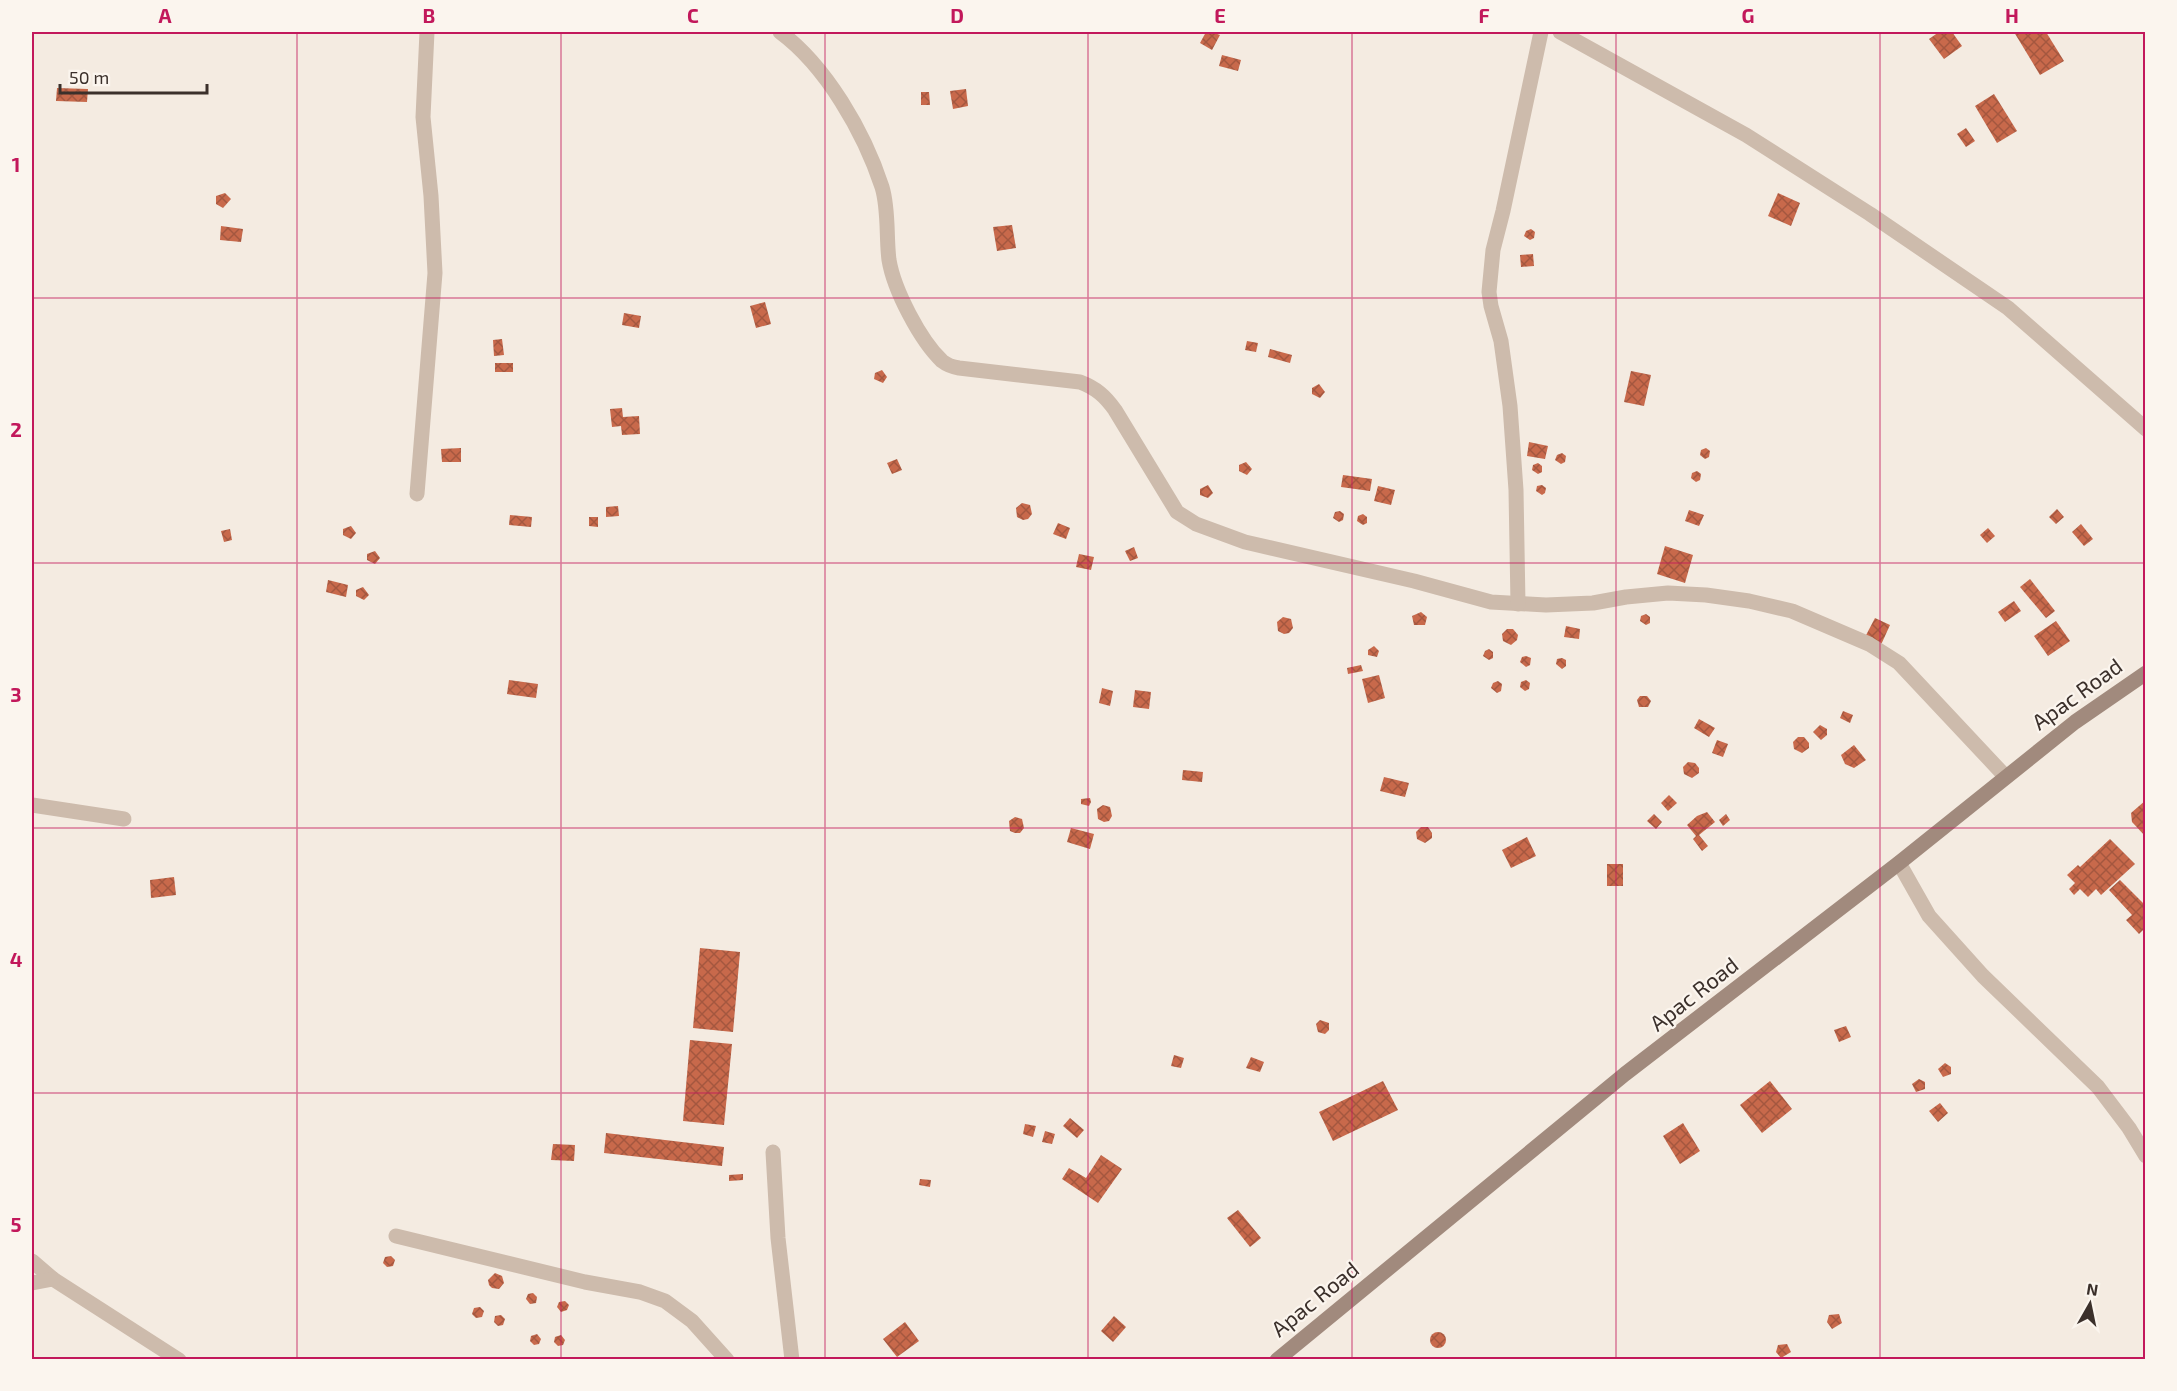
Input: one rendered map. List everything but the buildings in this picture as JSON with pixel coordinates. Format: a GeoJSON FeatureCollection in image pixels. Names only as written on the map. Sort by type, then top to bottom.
{"type":"FeatureCollection","features":[{"type":"Feature","properties":{"kind":"main road","name":"Apac Road"},"geometry":{"type":"LineString","coordinates":[[1277,1359],[1625,1074],[1899,863],[2075,722],[2145,673]]}},
{"type":"Feature","properties":{"kind":"street"},"geometry":{"type":"LineString","coordinates":[[417,494],[435,273],[431,196],[423,117],[427,32]]}},
{"type":"Feature","properties":{"kind":"street"},"geometry":{"type":"LineString","coordinates":[[780,32],[800,49],[825,76],[862,141],[882,188],[890,263],[904,306],[942,360],[949,366],[958,368],[1080,382],[1093,387],[1104,395],[1115,410],[1177,513],[1196,524],[1245,542],[1414,580],[1491,602],[1593,603],[1668,593],[1749,601],[1792,611],[1869,644],[1899,663],[2005,776]]}},
{"type":"Feature","properties":{"kind":"street"},"geometry":{"type":"LineString","coordinates":[[1518,604],[1516,490],[1510,406],[1501,341],[1489,292],[1493,250],[1541,32]]}},
{"type":"Feature","properties":{"kind":"street"},"geometry":{"type":"LineString","coordinates":[[1560,32],[1746,135],[1870,214],[2008,308],[2145,429]]}},
{"type":"Feature","properties":{"kind":"street"},"geometry":{"type":"LineString","coordinates":[[32,805],[124,819]]}},
{"type":"Feature","properties":{"kind":"street"},"geometry":{"type":"LineString","coordinates":[[1899,863],[1929,916],[1983,976],[2098,1087],[2129,1128],[2145,1156]]}},
{"type":"Feature","properties":{"kind":"street"},"geometry":{"type":"LineString","coordinates":[[773,1152],[778,1238],[792,1359]]}},
{"type":"Feature","properties":{"kind":"street"},"geometry":{"type":"LineString","coordinates":[[396,1236],[585,1282],[640,1292],[665,1301],[692,1322],[727,1359]]}},
{"type":"Feature","properties":{"kind":"street"},"geometry":{"type":"LineString","coordinates":[[32,1261],[53,1279],[179,1359]]}},
{"type":"Feature","properties":{"kind":"street"},"geometry":{"type":"LineString","coordinates":[[32,1283],[53,1279]]}}]}
